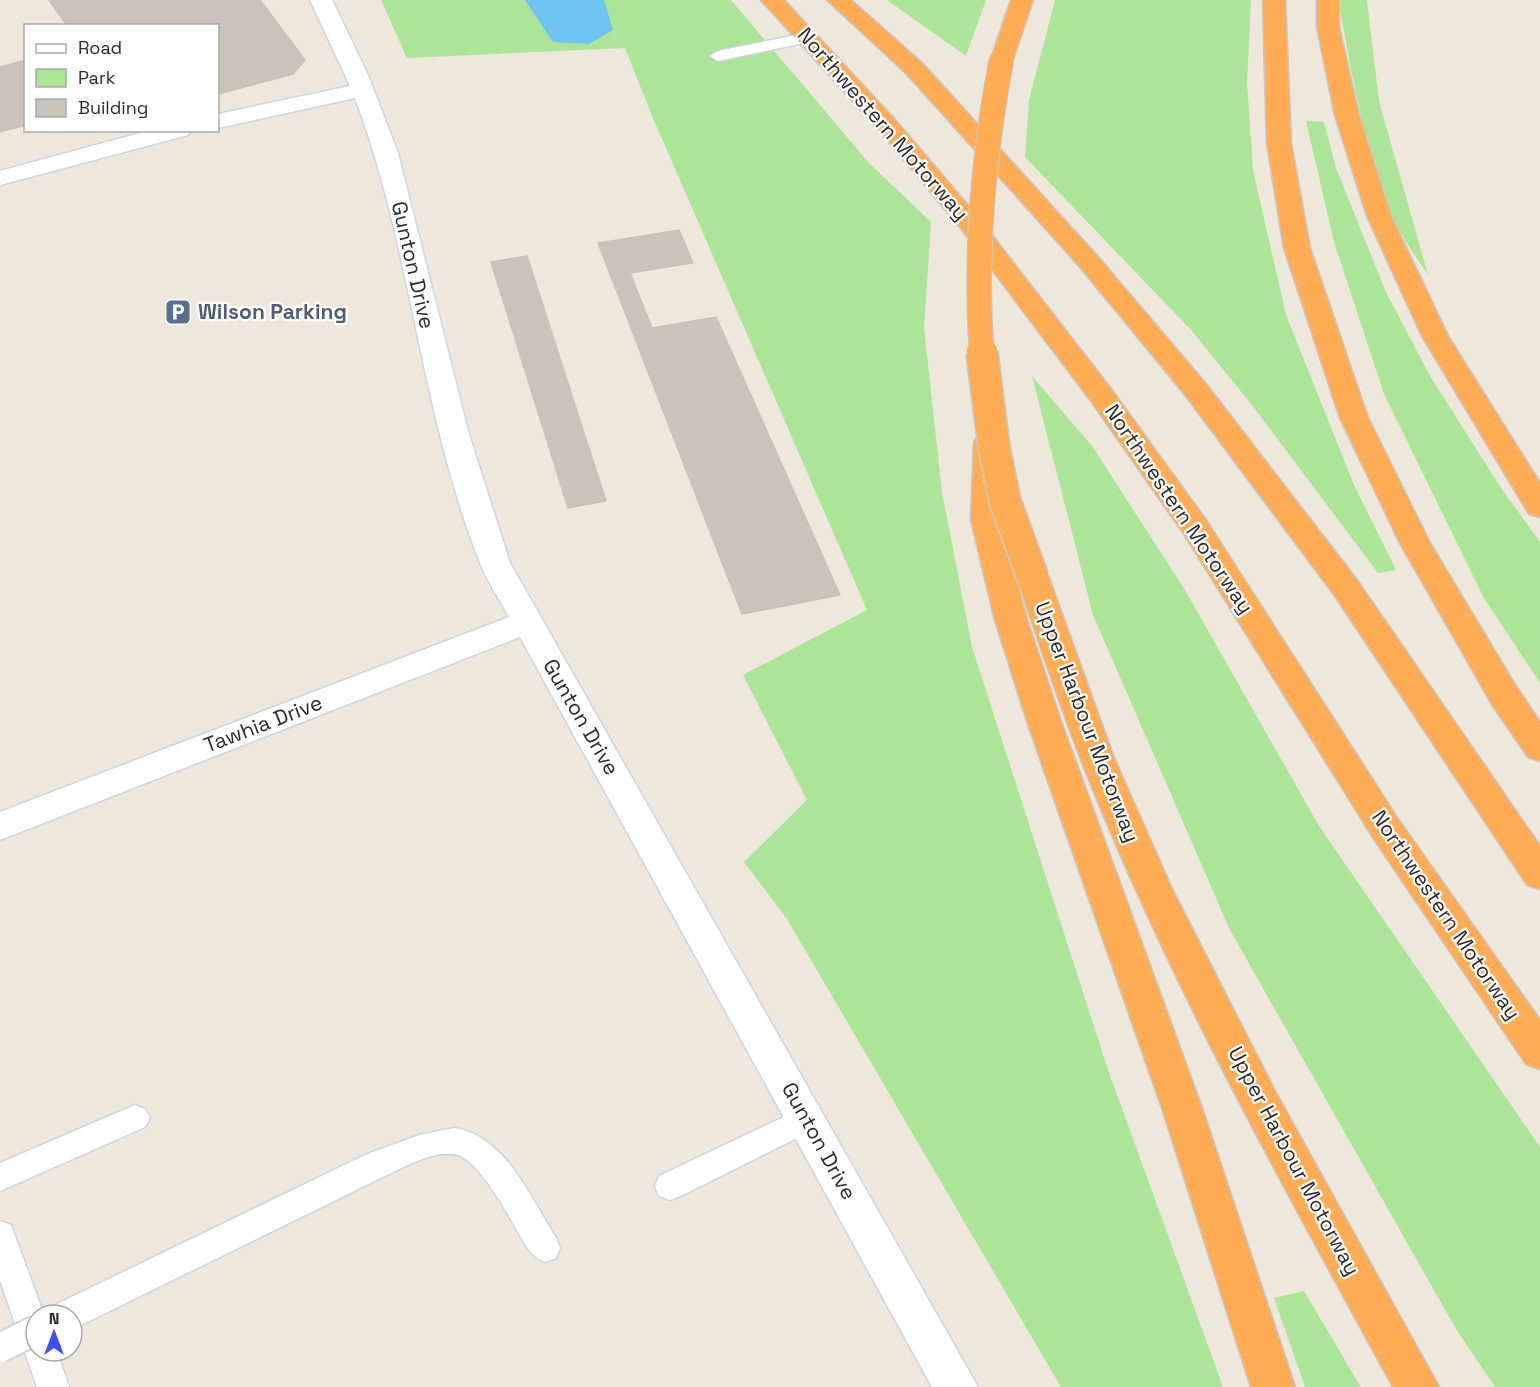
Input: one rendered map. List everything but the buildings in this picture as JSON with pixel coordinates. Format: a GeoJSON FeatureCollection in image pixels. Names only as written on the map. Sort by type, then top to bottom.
{"type":"FeatureCollection","features":[{"type":"Feature","properties":{"kind":"highway","name":"Northwestern Motorway"},"geometry":{"type":"LineString","coordinates":[[772,0],[888,126],[969,222],[1101,395],[1195,527],[1386,829],[1540,1053]]}},
{"type":"Feature","properties":{"kind":"highway"},"geometry":{"type":"LineString","coordinates":[[837,0],[914,68],[1090,262],[1196,390],[1346,588],[1540,875]]}},
{"type":"Feature","properties":{"kind":"highway"},"geometry":{"type":"LineString","coordinates":[[1022,0],[1001,62],[989,124],[980,227],[984,382],[988,407],[986,520],[1017,578],[1045,723],[1183,1111],[1273,1387]]}},
{"type":"Feature","properties":{"kind":"highway"},"geometry":{"type":"LineString","coordinates":[[1274,0],[1279,143],[1297,248],[1354,418],[1415,543],[1505,697],[1540,748]]}},
{"type":"Feature","properties":{"kind":"highway"},"geometry":{"type":"LineString","coordinates":[[1328,0],[1329,27],[1347,115],[1379,216],[1435,336],[1540,507]]}},
{"type":"Feature","properties":{"kind":"highway","name":"Upper Harbour Motorway"},"geometry":{"type":"LineString","coordinates":[[1017,578],[1172,928],[1269,1120],[1417,1387]]}},
{"type":"Feature","properties":{"kind":"street","name":"Gunton Drive"},"geometry":{"type":"LineString","coordinates":[[321,0],[352,61],[374,117],[401,206],[451,431],[495,563],[956,1387]]}},
{"type":"Feature","properties":{"kind":"street"},"geometry":{"type":"LineString","coordinates":[[219,121],[362,90]]}},
{"type":"Feature","properties":{"kind":"street"},"geometry":{"type":"LineString","coordinates":[[0,178],[172,132]]}},
{"type":"Feature","properties":{"kind":"street","name":"Tawhia Drive"},"geometry":{"type":"LineString","coordinates":[[0,826],[527,622]]}},
{"type":"Feature","properties":{"kind":"lane"},"geometry":{"type":"LineString","coordinates":[[718,56],[807,38]]}},
{"type":"Feature","properties":{"kind":"lane"},"geometry":{"type":"LineString","coordinates":[[0,1177],[135,1118]]}},
{"type":"Feature","properties":{"kind":"lane"},"geometry":{"type":"LineString","coordinates":[[670,1186],[807,1119]]}},
{"type":"Feature","properties":{"kind":"lane"},"geometry":{"type":"LineString","coordinates":[[84,1307],[376,1165],[422,1145],[463,1142],[482,1153],[545,1248]]}},
{"type":"Feature","properties":{"kind":"lane"},"geometry":{"type":"LineString","coordinates":[[0,1235],[24,1304]]}},
{"type":"Feature","properties":{"kind":"lane"},"geometry":{"type":"LineString","coordinates":[[0,1348],[24,1336]]}},
{"type":"Feature","properties":{"kind":"lane"},"geometry":{"type":"LineString","coordinates":[[45,1363],[53,1387]]}},
{"type":"Feature","properties":{"kind":"green space"},"geometry":{"type":"Polygon","coordinates":[[[381,0],[731,0],[869,163],[931,222],[924,328],[942,492],[972,647],[1107,1067],[1223,1387],[1061,1387],[787,919],[744,862],[807,800],[743,675],[867,610],[653,118],[625,48],[407,58],[381,0]]]}},
{"type":"Feature","properties":{"kind":"green space"},"geometry":{"type":"Polygon","coordinates":[[[887,0],[986,0],[966,56],[887,0]]]}},
{"type":"Feature","properties":{"kind":"green space"},"geometry":{"type":"Polygon","coordinates":[[[1055,0],[1251,0],[1247,83],[1253,170],[1286,315],[1354,485],[1396,570],[1378,573],[1252,405],[1192,331],[1025,157],[1029,100],[1055,0]]]}},
{"type":"Feature","properties":{"kind":"green space"},"geometry":{"type":"Polygon","coordinates":[[[1338,0],[1367,0],[1379,101],[1428,275],[1396,225],[1379,182],[1358,105],[1338,0]]]}},
{"type":"Feature","properties":{"kind":"green space"},"geometry":{"type":"Polygon","coordinates":[[[1306,121],[1324,122],[1336,168],[1385,290],[1430,376],[1501,488],[1540,542],[1540,683],[1484,598],[1384,394],[1334,242],[1306,121]]]}},
{"type":"Feature","properties":{"kind":"green space"},"geometry":{"type":"Polygon","coordinates":[[[1032,376],[1092,446],[1185,590],[1319,826],[1540,1147],[1540,1387],[1495,1387],[1456,1329],[1230,930],[1093,615],[1032,376]]]}},
{"type":"Feature","properties":{"kind":"green space"},"geometry":{"type":"Polygon","coordinates":[[[1304,1291],[1361,1387],[1305,1387],[1274,1298],[1304,1291]]]}},
{"type":"Feature","properties":{"kind":"water"},"geometry":{"type":"Polygon","coordinates":[[[525,0],[604,0],[613,30],[589,44],[553,42],[525,0]]]}},
{"type":"Feature","properties":{"kind":"place","name":"Wilson Parking"},"geometry":{"type":"Point","coordinates":[178,312]}}]}
